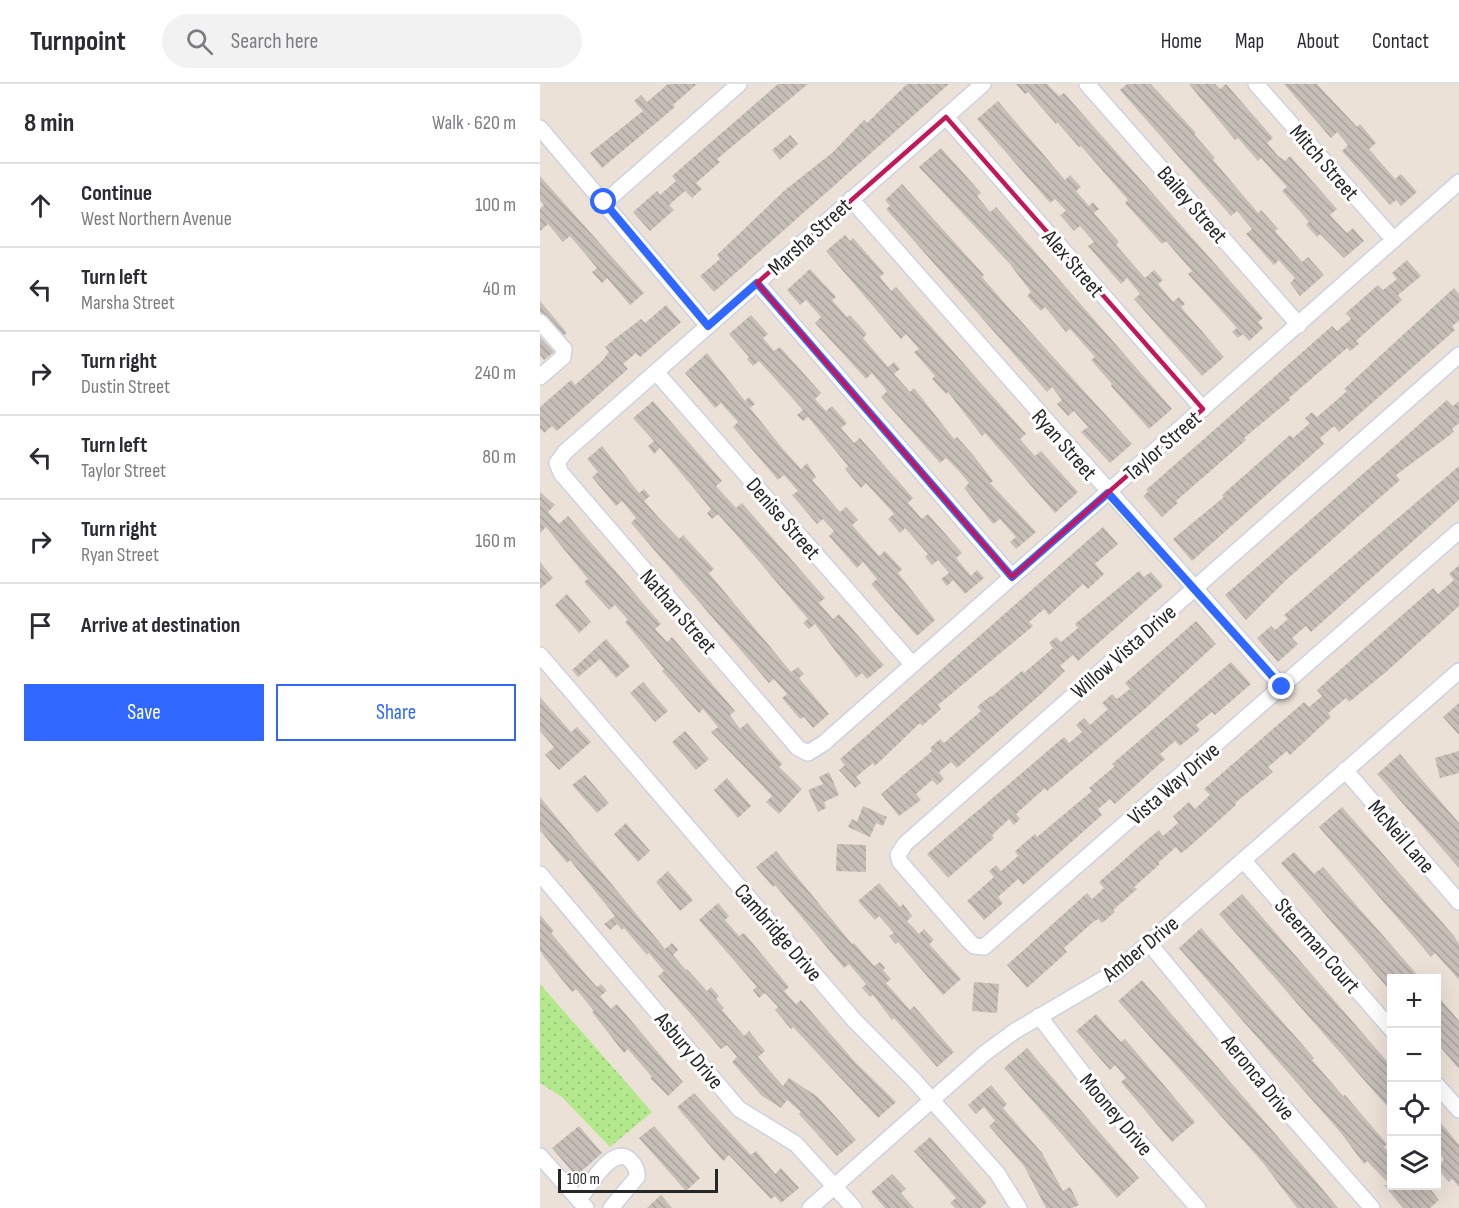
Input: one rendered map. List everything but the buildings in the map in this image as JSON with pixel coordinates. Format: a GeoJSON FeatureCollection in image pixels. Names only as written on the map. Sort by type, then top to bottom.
{"type":"FeatureCollection","features":[{"type":"Feature","properties":{"kind":"street"},"geometry":{"type":"LineString","coordinates":[[604,202],[740,84]]}},
{"type":"Feature","properties":{"kind":"street","name":"Marsha Street"},"geometry":{"type":"LineString","coordinates":[[557,462],[565,452],[983,84]]}},
{"type":"Feature","properties":{"kind":"street","name":"Bailey Street"},"geometry":{"type":"LineString","coordinates":[[1087,84],[1299,325]]}},
{"type":"Feature","properties":{"kind":"street","name":"Mitch Street"},"geometry":{"type":"LineString","coordinates":[[1256,84],[1394,240]]}},
{"type":"Feature","properties":{"kind":"street","name":"Alex Street"},"geometry":{"type":"LineString","coordinates":[[946,117],[1203,409]]}},
{"type":"Feature","properties":{"kind":"street"},"geometry":{"type":"LineString","coordinates":[[540,128],[708,326]]}},
{"type":"Feature","properties":{"kind":"street","name":"Taylor Street"},"geometry":{"type":"LineString","coordinates":[[808,753],[815,750],[1459,182]]}},
{"type":"Feature","properties":{"kind":"street","name":"Ryan Street"},"geometry":{"type":"LineString","coordinates":[[851,199],[1108,493],[1282,687]]}},
{"type":"Feature","properties":{"kind":"street"},"geometry":{"type":"LineString","coordinates":[[757,283],[1012,577]]}},
{"type":"Feature","properties":{"kind":"street"},"geometry":{"type":"LineString","coordinates":[[540,322],[564,349],[563,357],[540,377]]}},
{"type":"Feature","properties":{"kind":"street","name":"Willow Vista Drive"},"geometry":{"type":"LineString","coordinates":[[898,855],[905,844],[1459,355]]}},
{"type":"Feature","properties":{"kind":"street","name":"Denise Street"},"geometry":{"type":"LineString","coordinates":[[656,372],[912,664]]}},
{"type":"Feature","properties":{"kind":"street","name":"Nathan Street"},"geometry":{"type":"LineString","coordinates":[[557,462],[564,478],[798,748],[808,753]]}},
{"type":"Feature","properties":{"kind":"street","name":"Vista Way Drive"},"geometry":{"type":"LineString","coordinates":[[898,855],[904,867],[969,941],[974,946],[984,947],[1459,531]]}},
{"type":"Feature","properties":{"kind":"street","name":"Cambridge Drive"},"geometry":{"type":"LineString","coordinates":[[540,655],[854,1020],[997,1173],[1019,1208]]}},
{"type":"Feature","properties":{"kind":"street","name":"Amber Drive"},"geometry":{"type":"LineString","coordinates":[[810,1208],[985,1053],[1039,1016],[1117,971],[1459,671]]}},
{"type":"Feature","properties":{"kind":"street","name":"McNeil Lane"},"geometry":{"type":"LineString","coordinates":[[1345,770],[1459,902]]}},
{"type":"Feature","properties":{"kind":"street","name":"Steerman Court"},"geometry":{"type":"LineString","coordinates":[[1244,860],[1390,1028]]}},
{"type":"Feature","properties":{"kind":"street","name":"Asbury Drive"},"geometry":{"type":"LineString","coordinates":[[540,874],[739,1109],[796,1144],[836,1185],[854,1208]]}},
{"type":"Feature","properties":{"kind":"street","name":"Aeronca Drive"},"geometry":{"type":"LineString","coordinates":[[1149,943],[1292,1117],[1372,1208]]}},
{"type":"Feature","properties":{"kind":"street","name":"Mooney Drive"},"geometry":{"type":"LineString","coordinates":[[1039,1016],[1107,1105],[1198,1208]]}},
{"type":"Feature","properties":{"kind":"street"},"geometry":{"type":"LineString","coordinates":[[1441,1089],[1459,1110]]}},
{"type":"Feature","properties":{"kind":"street"},"geometry":{"type":"LineString","coordinates":[[540,1156],[582,1204],[608,1162],[620,1156],[626,1157],[636,1168],[637,1177],[611,1208]]}},
{"type":"Feature","properties":{"kind":"highlighted area"},"geometry":{"type":"Polygon","coordinates":[[[946,117],[1203,409],[1012,577],[757,283],[946,117]]]}},
{"type":"Feature","properties":{"kind":"green space"},"geometry":{"type":"Polygon","coordinates":[[[540,984],[652,1112],[610,1147],[562,1097],[540,1083],[540,984]]]}},
{"type":"Feature","properties":{"kind":"route"},"geometry":{"type":"LineString","coordinates":[[604,202],[708,326],[757,283],[1012,577],[1108,493],[1282,687]]}}]}
